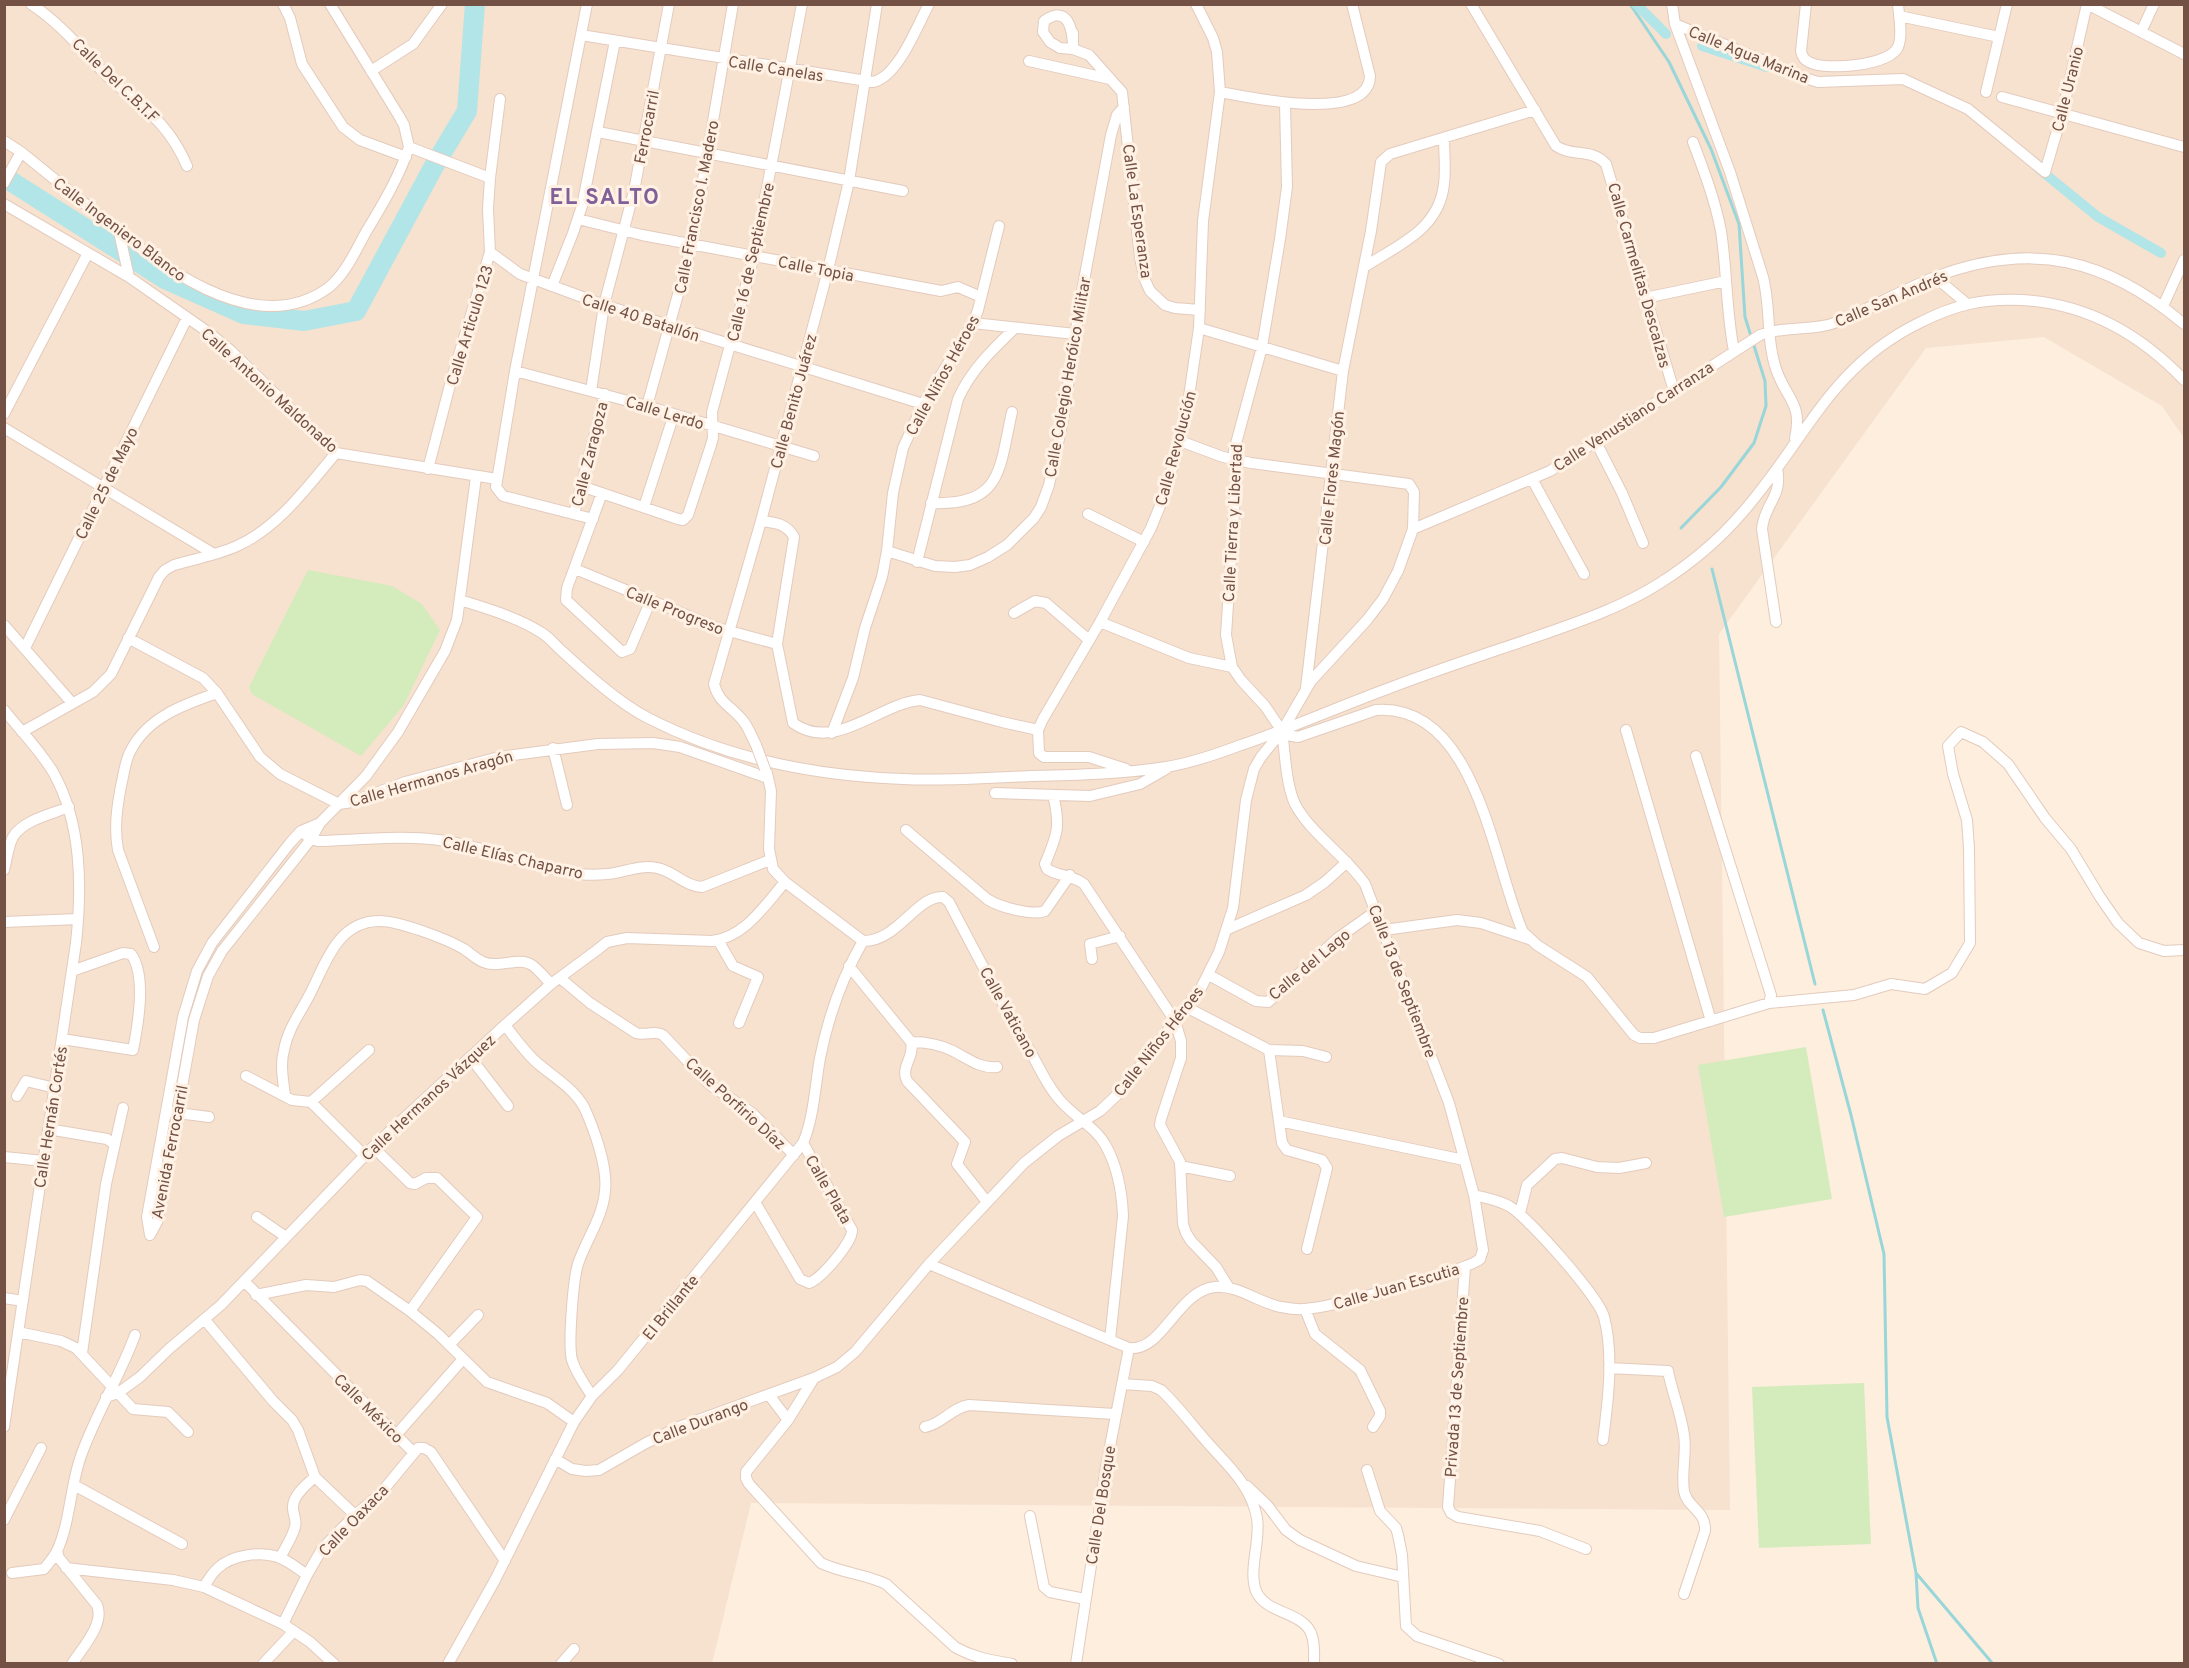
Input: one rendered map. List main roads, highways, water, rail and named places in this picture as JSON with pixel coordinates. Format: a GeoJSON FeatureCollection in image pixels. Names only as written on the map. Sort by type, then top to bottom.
{"type":"FeatureCollection","features":[{"type":"Feature","properties":{"kind":"waterway"},"geometry":{"type":"LineString","coordinates":[[4,177],[165,279],[244,314],[304,321],[356,311],[434,166],[467,111],[475,4]]}},
{"type":"Feature","properties":{"kind":"waterway"},"geometry":{"type":"LineString","coordinates":[[1630,4],[1669,62],[1711,149],[1739,224],[1745,317],[1765,381],[1766,406],[1754,443],[1721,487],[1681,528]]}},
{"type":"Feature","properties":{"kind":"waterway"},"geometry":{"type":"LineString","coordinates":[[1636,4],[1666,34]]}},
{"type":"Feature","properties":{"kind":"waterway"},"geometry":{"type":"LineString","coordinates":[[1702,46],[1767,67]]}},
{"type":"Feature","properties":{"kind":"waterway"},"geometry":{"type":"LineString","coordinates":[[2038,168],[2098,217],[2161,253]]}},
{"type":"Feature","properties":{"kind":"waterway"},"geometry":{"type":"LineString","coordinates":[[1712,569],[1815,984]]}},
{"type":"Feature","properties":{"kind":"waterway"},"geometry":{"type":"LineString","coordinates":[[1823,1010],[1884,1254],[1887,1417],[1916,1573],[1993,1664]]}},
{"type":"Feature","properties":{"kind":"waterway"},"geometry":{"type":"LineString","coordinates":[[1916,1573],[1918,1608],[1937,1664]]}},
{"type":"Feature","properties":{"kind":"district","name":"EL SALTO"},"geometry":{"type":"Point","coordinates":[605,196]}}]}
